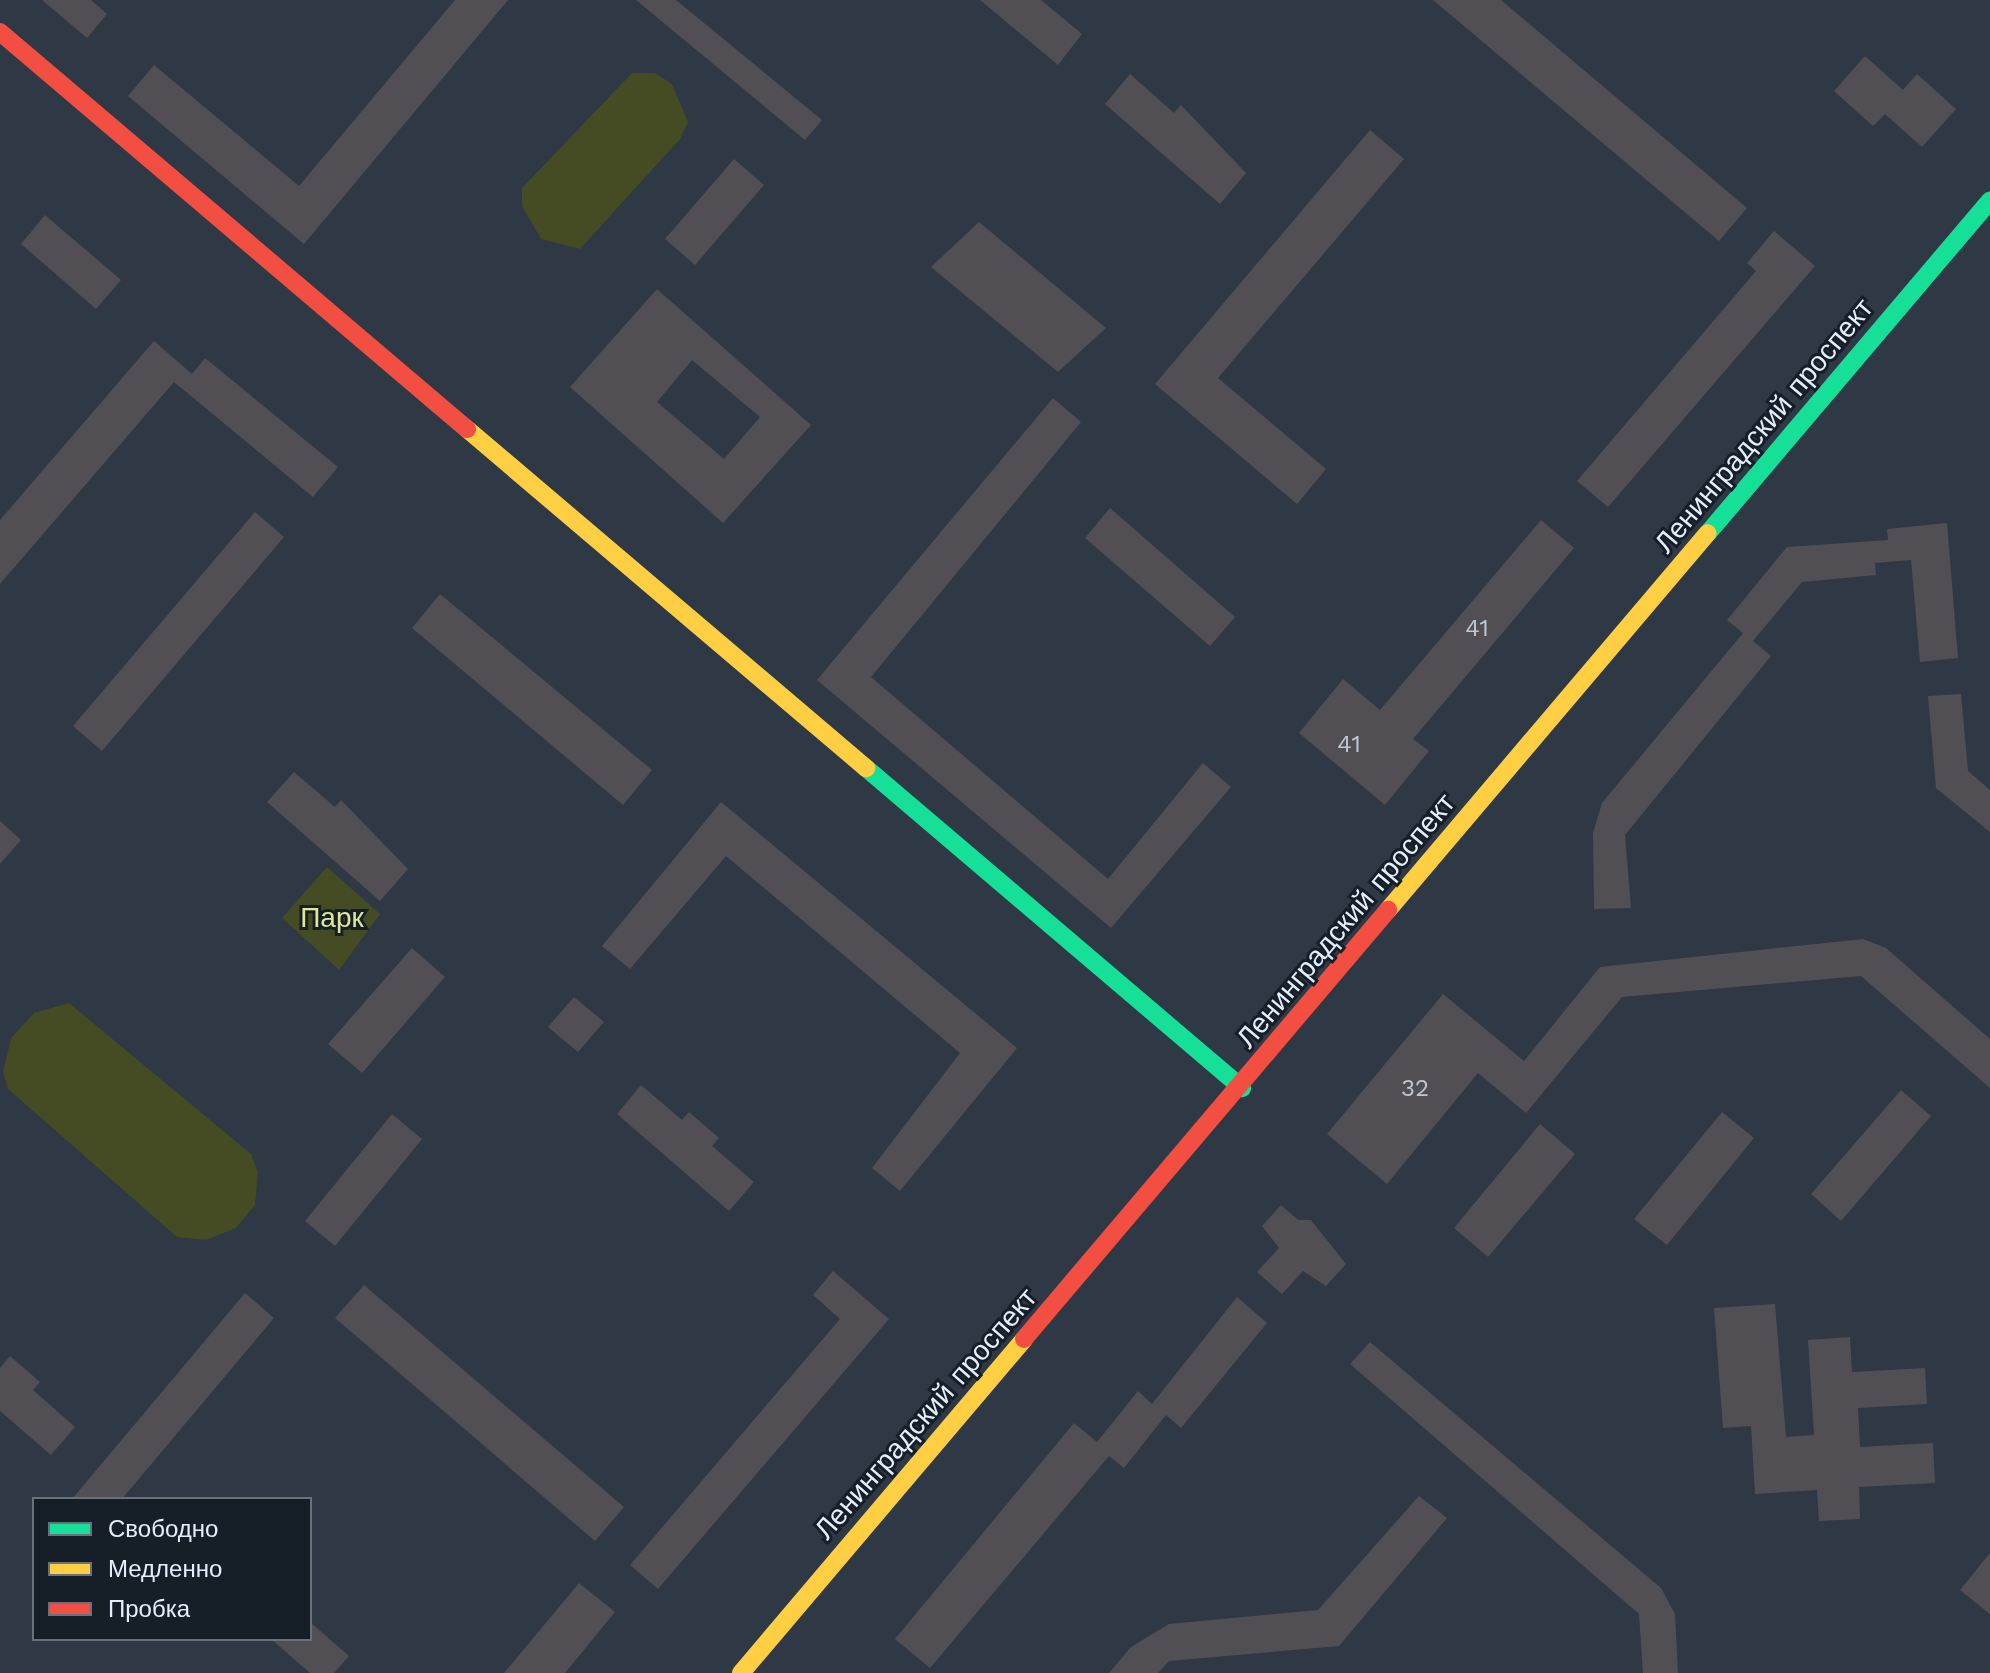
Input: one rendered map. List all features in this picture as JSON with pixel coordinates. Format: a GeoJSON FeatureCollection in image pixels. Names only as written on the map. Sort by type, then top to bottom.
{"type":"FeatureCollection","features":[{"type":"Feature","properties":{"kind":"main road"},"geometry":{"type":"LineString","coordinates":[[0,32],[1242,1088]]}},
{"type":"Feature","properties":{"kind":"main road","name":"Ленинградский проспект"},"geometry":{"type":"LineString","coordinates":[[741,1673],[1242,1088],[1990,201]]}},
{"type":"Feature","properties":{"kind":"green space"},"geometry":{"type":"Polygon","coordinates":[[[632,73],[655,73],[672,84],[688,122],[680,139],[580,249],[541,239],[522,206],[522,188],[632,73]]]}},
{"type":"Feature","properties":{"kind":"green space","name":"Парк"},"geometry":{"type":"Polygon","coordinates":[[[327,867],[380,914],[339,970],[282,918],[327,867]]]}},
{"type":"Feature","properties":{"kind":"green space"},"geometry":{"type":"Polygon","coordinates":[[[69,1003],[251,1154],[258,1172],[255,1205],[236,1228],[206,1240],[177,1237],[8,1089],[3,1072],[11,1038],[34,1013],[69,1003]]]}},
{"type":"Feature","properties":{"kind":"building"},"geometry":{"type":"Polygon","coordinates":[[[42,0],[91,0],[107,14],[87,38],[42,0]]]}},
{"type":"Feature","properties":{"kind":"building"},"geometry":{"type":"Polygon","coordinates":[[[455,0],[508,0],[304,244],[128,96],[154,65],[299,186],[455,0]]]}},
{"type":"Feature","properties":{"kind":"building"},"geometry":{"type":"Polygon","coordinates":[[[636,0],[676,0],[822,120],[805,140],[636,0]]]}},
{"type":"Feature","properties":{"kind":"building"},"geometry":{"type":"Polygon","coordinates":[[[980,0],[1041,0],[1082,34],[1058,65],[980,0]]]}},
{"type":"Feature","properties":{"kind":"building"},"geometry":{"type":"Polygon","coordinates":[[[1433,0],[1501,0],[1747,208],[1719,241],[1433,0]]]}},
{"type":"Feature","properties":{"kind":"building"},"geometry":{"type":"Polygon","coordinates":[[[1865,56],[1903,90],[1917,74],[1956,109],[1922,147],[1885,114],[1873,126],[1834,91],[1865,56]]]}},
{"type":"Feature","properties":{"kind":"building"},"geometry":{"type":"Polygon","coordinates":[[[1130,74],[1174,113],[1181,105],[1246,173],[1220,204],[1105,104],[1130,74]]]}},
{"type":"Feature","properties":{"kind":"building"},"geometry":{"type":"Polygon","coordinates":[[[1370,130],[1404,159],[1218,378],[1326,469],[1297,504],[1155,384],[1370,130]]]}},
{"type":"Feature","properties":{"kind":"building"},"geometry":{"type":"Polygon","coordinates":[[[734,159],[764,185],[695,265],[665,239],[734,159]]]}},
{"type":"Feature","properties":{"kind":"building"},"geometry":{"type":"Polygon","coordinates":[[[45,215],[121,280],[96,309],[21,244],[45,215]]]}},
{"type":"Feature","properties":{"kind":"building"},"geometry":{"type":"Polygon","coordinates":[[[979,222],[1106,328],[1058,372],[931,267],[979,222]]]}},
{"type":"Feature","properties":{"kind":"building"},"geometry":{"type":"Polygon","coordinates":[[[1774,231],[1815,266],[1608,507],[1577,481],[1756,271],[1747,263],[1774,231]]]}},
{"type":"Feature","properties":{"kind":"building"},"geometry":{"type":"Polygon","coordinates":[[[657,289],[811,425],[723,523],[570,387],[657,289]],[[692,360],[657,402],[724,459],[760,417],[692,360]]]}},
{"type":"Feature","properties":{"kind":"building"},"geometry":{"type":"Polygon","coordinates":[[[154,341],[192,374],[205,358],[338,467],[313,497],[174,382],[0,584],[0,520],[154,341]]]}},
{"type":"Feature","properties":{"kind":"building"},"geometry":{"type":"Polygon","coordinates":[[[1053,398],[1081,422],[871,677],[1108,879],[1203,763],[1231,787],[1111,928],[817,680],[1053,398]]]}},
{"type":"Feature","properties":{"kind":"building"},"geometry":{"type":"Polygon","coordinates":[[[1110,508],[1235,617],[1210,646],[1085,538],[1110,508]]]}},
{"type":"Feature","properties":{"kind":"building"},"geometry":{"type":"Polygon","coordinates":[[[255,512],[284,537],[102,751],[73,726],[255,512]]]}},
{"type":"Feature","properties":{"kind":"building"},"geometry":{"type":"Polygon","coordinates":[[[1541,520],[1574,548],[1413,739],[1429,751],[1385,805],[1299,733],[1343,679],[1380,710],[1541,520]]]}},
{"type":"Feature","properties":{"kind":"building"},"geometry":{"type":"Polygon","coordinates":[[[1947,523],[1958,658],[1920,662],[1911,560],[1875,563],[1876,575],[1802,582],[1753,641],[1771,656],[1625,835],[1631,908],[1594,909],[1593,833],[1602,803],[1743,633],[1727,620],[1787,547],[1888,540],[1887,529],[1947,523]]]}},
{"type":"Feature","properties":{"kind":"building"},"geometry":{"type":"Polygon","coordinates":[[[440,594],[652,770],[623,805],[412,628],[440,594]]]}},
{"type":"Feature","properties":{"kind":"building"},"geometry":{"type":"Polygon","coordinates":[[[1961,694],[1968,771],[1990,790],[1990,832],[1936,788],[1928,696],[1961,694]]]}},
{"type":"Feature","properties":{"kind":"building"},"geometry":{"type":"Polygon","coordinates":[[[294,772],[335,807],[341,800],[408,869],[380,901],[267,802],[294,772]]]}},
{"type":"Feature","properties":{"kind":"building"},"geometry":{"type":"Polygon","coordinates":[[[721,802],[1017,1048],[900,1191],[872,1168],[960,1053],[726,856],[630,969],[602,946],[721,802]]]}},
{"type":"Feature","properties":{"kind":"building"},"geometry":{"type":"Polygon","coordinates":[[[0,821],[21,840],[0,864],[0,821]]]}},
{"type":"Feature","properties":{"kind":"building"},"geometry":{"type":"Polygon","coordinates":[[[1863,939],[1886,948],[1990,1039],[1990,1088],[1861,976],[1622,997],[1526,1113],[1478,1073],[1387,1184],[1327,1134],[1443,994],[1524,1061],[1600,967],[1863,939]]]}},
{"type":"Feature","properties":{"kind":"building"},"geometry":{"type":"Polygon","coordinates":[[[412,948],[445,977],[362,1073],[328,1044],[412,948]]]}},
{"type":"Feature","properties":{"kind":"building"},"geometry":{"type":"Polygon","coordinates":[[[574,997],[604,1022],[578,1052],[548,1027],[574,997]]]}},
{"type":"Feature","properties":{"kind":"building"},"geometry":{"type":"Polygon","coordinates":[[[641,1085],[682,1120],[689,1112],[719,1138],[712,1146],[754,1182],[729,1211],[617,1114],[641,1085]]]}},
{"type":"Feature","properties":{"kind":"building"},"geometry":{"type":"Polygon","coordinates":[[[1901,1090],[1931,1116],[1841,1221],[1811,1194],[1901,1090]]]}},
{"type":"Feature","properties":{"kind":"building"},"geometry":{"type":"Polygon","coordinates":[[[1722,1112],[1754,1138],[1667,1245],[1634,1219],[1722,1112]]]}},
{"type":"Feature","properties":{"kind":"building"},"geometry":{"type":"Polygon","coordinates":[[[392,1114],[422,1139],[335,1246],[305,1221],[392,1114]]]}},
{"type":"Feature","properties":{"kind":"building"},"geometry":{"type":"Polygon","coordinates":[[[1540,1124],[1575,1154],[1488,1257],[1454,1228],[1540,1124]]]}},
{"type":"Feature","properties":{"kind":"building"},"geometry":{"type":"Polygon","coordinates":[[[1281,1205],[1298,1220],[1311,1220],[1346,1264],[1326,1286],[1303,1271],[1282,1294],[1257,1272],[1279,1248],[1262,1226],[1281,1205]]]}},
{"type":"Feature","properties":{"kind":"building"},"geometry":{"type":"Polygon","coordinates":[[[833,1271],[889,1319],[658,1589],[630,1565],[840,1319],[813,1295],[833,1271]]]}},
{"type":"Feature","properties":{"kind":"building"},"geometry":{"type":"Polygon","coordinates":[[[364,1285],[624,1507],[595,1541],[335,1318],[364,1285]]]}},
{"type":"Feature","properties":{"kind":"building"},"geometry":{"type":"Polygon","coordinates":[[[245,1293],[274,1318],[124,1497],[74,1497],[245,1293]]]}},
{"type":"Feature","properties":{"kind":"building"},"geometry":{"type":"Polygon","coordinates":[[[1237,1297],[1267,1323],[1181,1428],[1166,1415],[1124,1468],[1109,1456],[930,1668],[895,1639],[1074,1423],[1097,1442],[1138,1391],[1152,1404],[1237,1297]]]}},
{"type":"Feature","properties":{"kind":"building"},"geometry":{"type":"Polygon","coordinates":[[[1775,1304],[1786,1437],[1814,1435],[1808,1340],[1850,1337],[1852,1372],[1925,1368],[1927,1404],[1858,1408],[1860,1447],[1933,1443],[1935,1483],[1859,1487],[1860,1519],[1819,1521],[1817,1490],[1755,1494],[1751,1426],[1723,1428],[1714,1308],[1775,1304]]]}},
{"type":"Feature","properties":{"kind":"building"},"geometry":{"type":"Polygon","coordinates":[[[1370,1342],[1661,1588],[1675,1614],[1678,1673],[1643,1673],[1639,1614],[1350,1364],[1370,1342]]]}},
{"type":"Feature","properties":{"kind":"building"},"geometry":{"type":"Polygon","coordinates":[[[10,1356],[40,1382],[33,1390],[75,1427],[51,1455],[0,1411],[0,1368],[10,1356]]]}},
{"type":"Feature","properties":{"kind":"building"},"geometry":{"type":"Polygon","coordinates":[[[1419,1496],[1447,1518],[1339,1646],[1169,1661],[1158,1673],[1109,1673],[1131,1647],[1169,1624],[1318,1610],[1419,1496]]]}},
{"type":"Feature","properties":{"kind":"building"},"geometry":{"type":"Polygon","coordinates":[[[1990,1553],[1990,1614],[1960,1590],[1990,1553]]]}},
{"type":"Feature","properties":{"kind":"building"},"geometry":{"type":"Polygon","coordinates":[[[579,1583],[615,1612],[565,1673],[504,1673],[579,1583]]]}},
{"type":"Feature","properties":{"kind":"building"},"geometry":{"type":"Polygon","coordinates":[[[312,1624],[349,1656],[334,1673],[310,1673],[273,1641],[312,1641],[312,1624]]]}},
{"type":"Feature","properties":{"kind":"traffic: fast"},"geometry":{"type":"LineString","coordinates":[[1708,533],[1990,201]]}},
{"type":"Feature","properties":{"kind":"traffic: fast"},"geometry":{"type":"LineString","coordinates":[[866,768],[1242,1088]]}},
{"type":"Feature","properties":{"kind":"traffic: slow"},"geometry":{"type":"LineString","coordinates":[[467,429],[866,768]]}},
{"type":"Feature","properties":{"kind":"traffic: slow"},"geometry":{"type":"LineString","coordinates":[[1388,910],[1708,533]]}},
{"type":"Feature","properties":{"kind":"traffic: slow"},"geometry":{"type":"LineString","coordinates":[[741,1673],[1024,1339]]}},
{"type":"Feature","properties":{"kind":"traffic: jam"},"geometry":{"type":"LineString","coordinates":[[0,32],[467,429]]}},
{"type":"Feature","properties":{"kind":"traffic: jam"},"geometry":{"type":"LineString","coordinates":[[1024,1339],[1388,910]]}}]}
